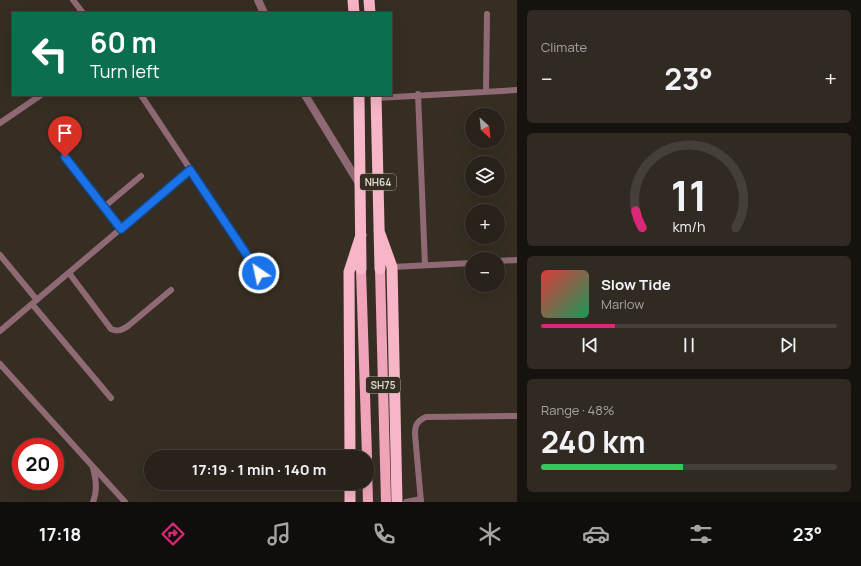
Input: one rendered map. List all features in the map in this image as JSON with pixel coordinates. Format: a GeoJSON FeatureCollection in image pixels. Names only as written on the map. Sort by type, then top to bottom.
{"type":"FeatureCollection","features":[{"type":"Feature","properties":{"kind":"highway"},"geometry":{"type":"LineString","coordinates":[[353,0],[354,12]]}},
{"type":"Feature","properties":{"kind":"highway"},"geometry":{"type":"LineString","coordinates":[[369,0],[370,12]]}},
{"type":"Feature","properties":{"kind":"highway","name":"NH64"},"geometry":{"type":"LineString","coordinates":[[359,96],[361,269]]}},
{"type":"Feature","properties":{"kind":"highway","name":"NH64"},"geometry":{"type":"LineString","coordinates":[[376,96],[380,269]]}},
{"type":"Feature","properties":{"kind":"highway"},"geometry":{"type":"LineString","coordinates":[[379,231],[392,267],[396,502]]}},
{"type":"Feature","properties":{"kind":"highway"},"geometry":{"type":"LineString","coordinates":[[350,450],[349,272],[361,235]]}},
{"type":"Feature","properties":{"kind":"highway"},"geometry":{"type":"LineString","coordinates":[[350,490],[350,502]]}},
{"type":"Feature","properties":{"kind":"main road","name":"SH75"},"geometry":{"type":"LineString","coordinates":[[361,269],[367,450]]}},
{"type":"Feature","properties":{"kind":"main road","name":"SH75"},"geometry":{"type":"LineString","coordinates":[[380,269],[386,502]]}},
{"type":"Feature","properties":{"kind":"main road"},"geometry":{"type":"LineString","coordinates":[[368,490],[368,502]]}},
{"type":"Feature","properties":{"kind":"street"},"geometry":{"type":"LineString","coordinates":[[258,0],[264,12]]}},
{"type":"Feature","properties":{"kind":"street"},"geometry":{"type":"LineString","coordinates":[[307,96],[360,186]]}},
{"type":"Feature","properties":{"kind":"lane"},"geometry":{"type":"LineString","coordinates":[[73,0],[82,12]]}},
{"type":"Feature","properties":{"kind":"lane"},"geometry":{"type":"LineString","coordinates":[[486,91],[488,14]]}},
{"type":"Feature","properties":{"kind":"lane"},"geometry":{"type":"LineString","coordinates":[[392,95],[517,90]]}},
{"type":"Feature","properties":{"kind":"lane"},"geometry":{"type":"LineString","coordinates":[[418,94],[424,265]]}},
{"type":"Feature","properties":{"kind":"lane"},"geometry":{"type":"LineString","coordinates":[[0,122],[39,96]]}},
{"type":"Feature","properties":{"kind":"lane"},"geometry":{"type":"LineString","coordinates":[[143,96],[259,273]]}},
{"type":"Feature","properties":{"kind":"lane"},"geometry":{"type":"LineString","coordinates":[[65,157],[121,229]]}},
{"type":"Feature","properties":{"kind":"lane"},"geometry":{"type":"LineString","coordinates":[[0,331],[190,170]]}},
{"type":"Feature","properties":{"kind":"lane"},"geometry":{"type":"LineString","coordinates":[[104,207],[141,176]]}},
{"type":"Feature","properties":{"kind":"lane"},"geometry":{"type":"LineString","coordinates":[[0,255],[34,302],[111,398]]}},
{"type":"Feature","properties":{"kind":"lane"},"geometry":{"type":"LineString","coordinates":[[505,261],[517,260]]}},
{"type":"Feature","properties":{"kind":"lane"},"geometry":{"type":"LineString","coordinates":[[392,267],[465,263]]}},
{"type":"Feature","properties":{"kind":"lane"},"geometry":{"type":"LineString","coordinates":[[69,273],[111,329],[116,331],[128,326],[171,290]]}},
{"type":"Feature","properties":{"kind":"lane"},"geometry":{"type":"LineString","coordinates":[[0,364],[124,502]]}},
{"type":"Feature","properties":{"kind":"lane"},"geometry":{"type":"LineString","coordinates":[[406,502],[421,501],[415,434],[415,426],[420,420],[426,417],[517,416]]}},
{"type":"Feature","properties":{"kind":"lane"},"geometry":{"type":"LineString","coordinates":[[93,466],[96,480],[96,496],[93,502]]}},
{"type":"Feature","properties":{"kind":"route"},"geometry":{"type":"LineString","coordinates":[[65,157],[121,229],[190,170],[259,273]]}}]}
